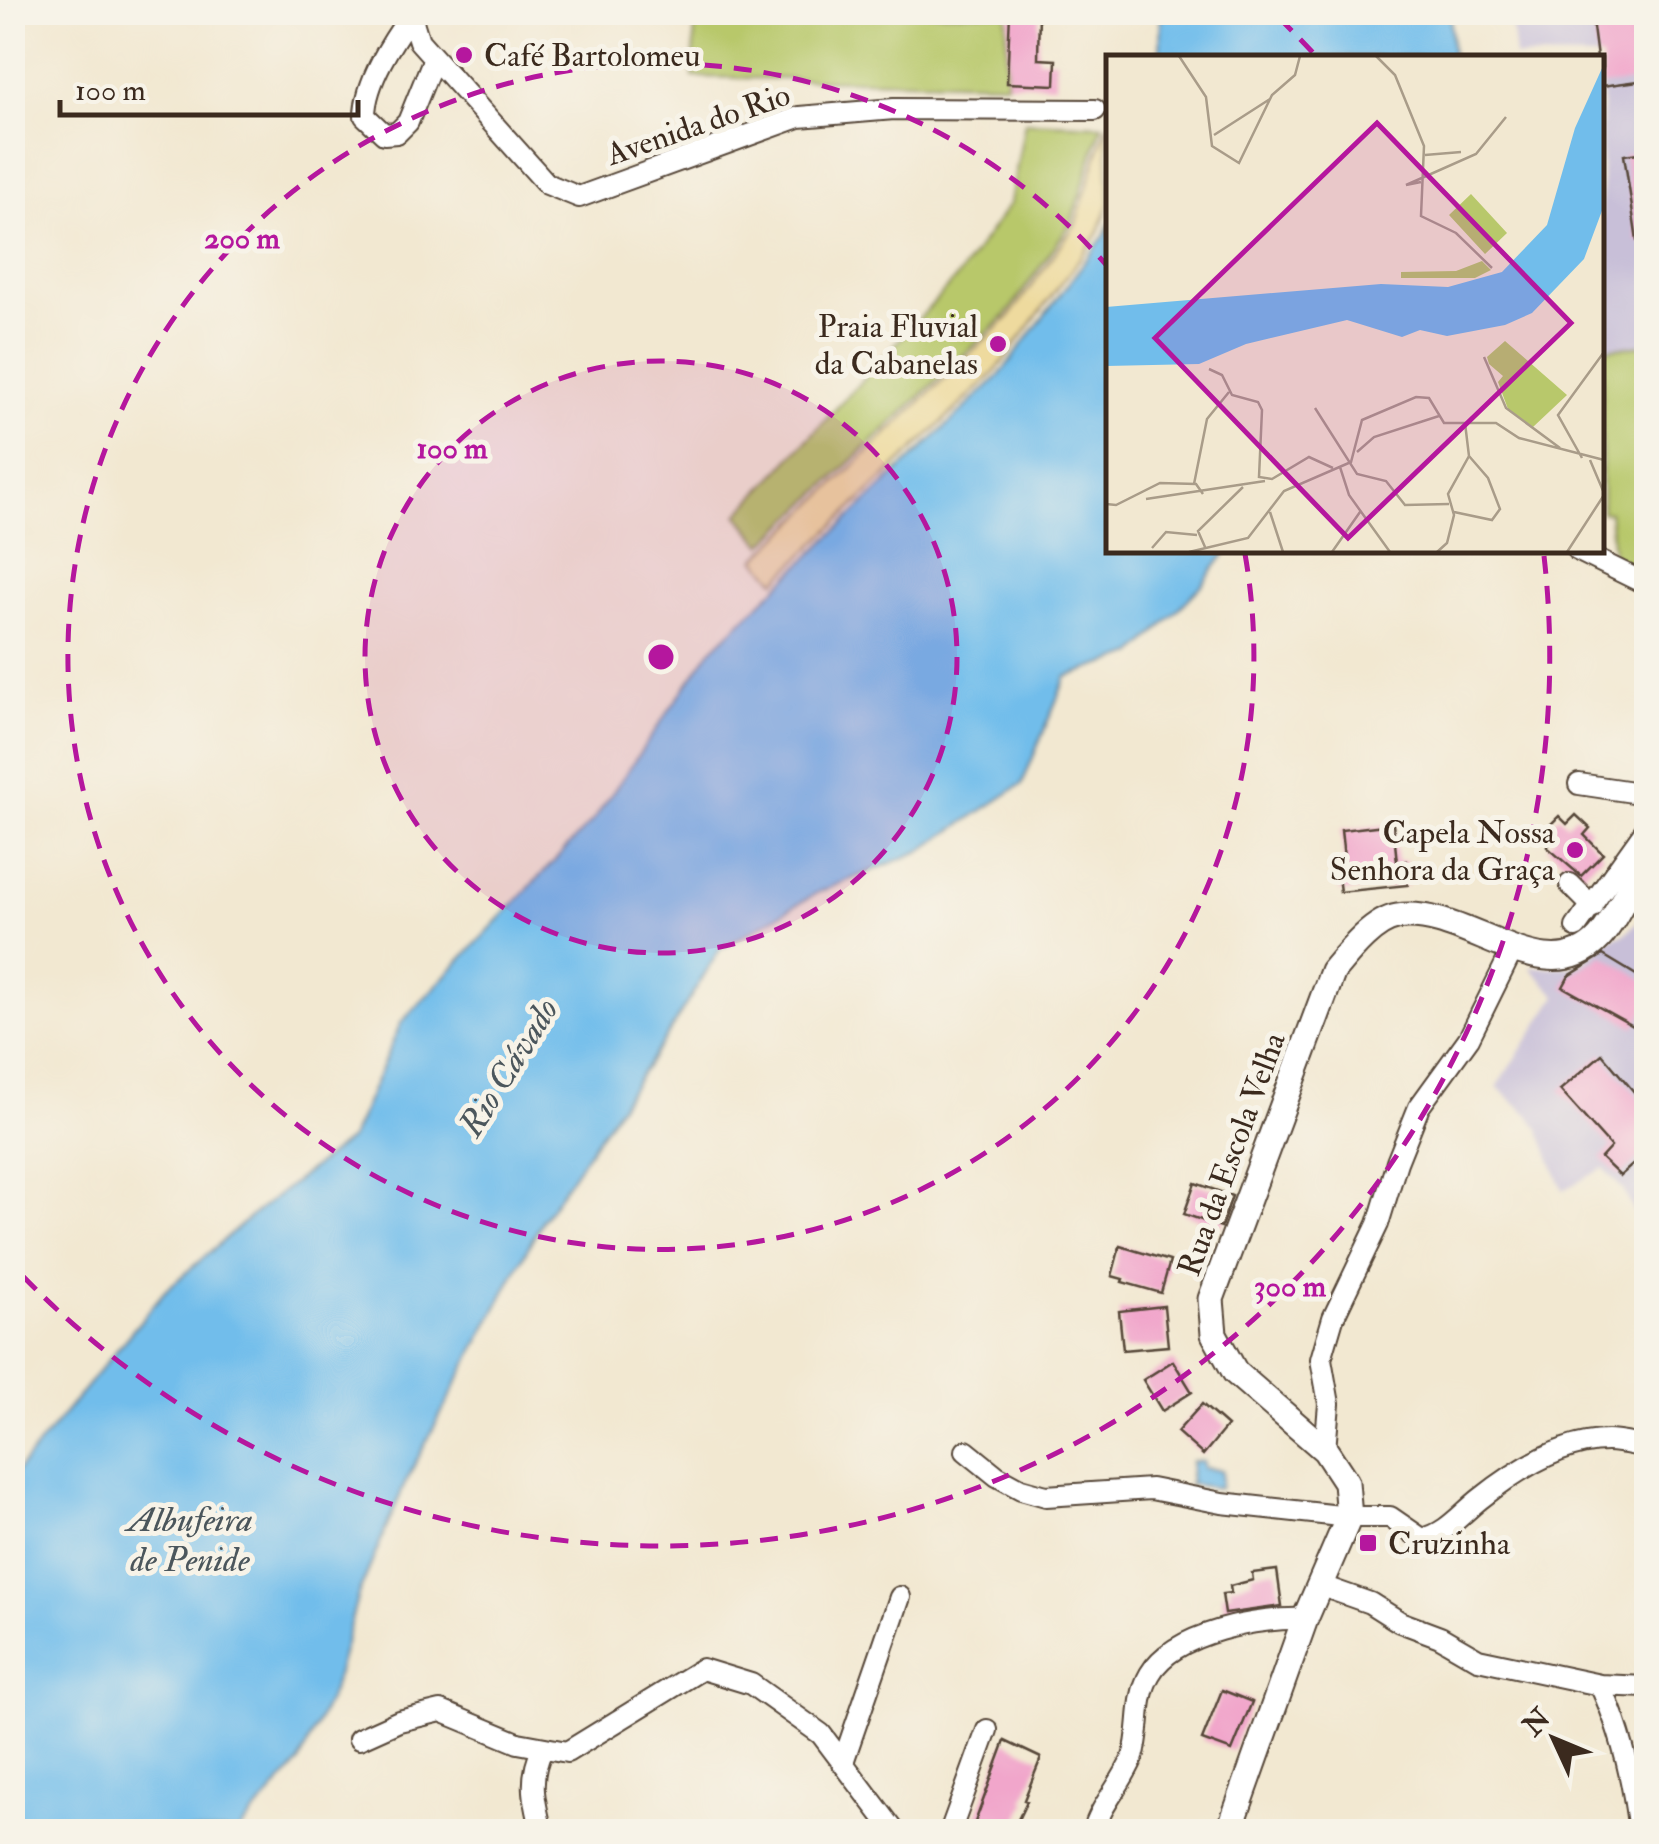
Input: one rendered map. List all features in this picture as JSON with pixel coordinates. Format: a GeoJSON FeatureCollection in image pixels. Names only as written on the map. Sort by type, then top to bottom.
{"type":"FeatureCollection","features":[{"type":"Feature","properties":{"kind":"main road","name":"Rua da Escola Velha"},"geometry":{"type":"LineString","coordinates":[[1348,1517],[1346,1482],[1325,1450],[1235,1372],[1214,1334],[1212,1299],[1333,970],[1360,939],[1395,917],[1444,920],[1513,949],[1563,959],[1598,939],[1646,859]]}},
{"type":"Feature","properties":{"kind":"main road"},"geometry":{"type":"LineString","coordinates":[[1229,1832],[1319,1585],[1348,1517]]}},
{"type":"Feature","properties":{"kind":"street","name":"Avenida do Rio"},"geometry":{"type":"LineString","coordinates":[[411,13],[419,42],[547,184],[579,198],[798,117],[894,109],[1094,110]]}},
{"type":"Feature","properties":{"kind":"street"},"geometry":{"type":"LineString","coordinates":[[411,13],[365,104],[366,116],[384,134],[397,133],[408,122],[434,58]]}},
{"type":"Feature","properties":{"kind":"street"},"geometry":{"type":"LineString","coordinates":[[1581,552],[1646,584]]}},
{"type":"Feature","properties":{"kind":"street"},"geometry":{"type":"LineString","coordinates":[[1579,784],[1646,794]]}},
{"type":"Feature","properties":{"kind":"street"},"geometry":{"type":"LineString","coordinates":[[1576,927],[1646,829]]}},
{"type":"Feature","properties":{"kind":"street"},"geometry":{"type":"LineString","coordinates":[[1570,884],[1593,907]]}},
{"type":"Feature","properties":{"kind":"street"},"geometry":{"type":"LineString","coordinates":[[1325,1450],[1329,1404],[1321,1359],[1332,1318],[1378,1224],[1396,1162],[1419,1107],[1469,1038],[1513,949]]}},
{"type":"Feature","properties":{"kind":"street"},"geometry":{"type":"LineString","coordinates":[[966,1451],[997,1476],[1046,1496],[1150,1489],[1222,1503],[1348,1517],[1390,1517],[1422,1539],[1437,1536],[1482,1497],[1570,1445],[1608,1441],[1646,1447]]}},
{"type":"Feature","properties":{"kind":"street"},"geometry":{"type":"LineString","coordinates":[[1319,1585],[1370,1603],[1400,1622],[1440,1637],[1478,1659],[1600,1685],[1646,1687]]}},
{"type":"Feature","properties":{"kind":"street"},"geometry":{"type":"LineString","coordinates":[[843,1762],[900,1596]]}},
{"type":"Feature","properties":{"kind":"street"},"geometry":{"type":"LineString","coordinates":[[1093,1832],[1098,1814],[1124,1780],[1136,1746],[1139,1708],[1150,1674],[1170,1651],[1219,1630],[1284,1618],[1306,1620]]}},
{"type":"Feature","properties":{"kind":"street"},"geometry":{"type":"LineString","coordinates":[[360,1739],[399,1721],[442,1711],[518,1742],[566,1752],[702,1669],[751,1684],[821,1734],[895,1832]]}},
{"type":"Feature","properties":{"kind":"street"},"geometry":{"type":"LineString","coordinates":[[1600,1685],[1615,1717],[1635,1794],[1639,1832]]}},
{"type":"Feature","properties":{"kind":"street"},"geometry":{"type":"LineString","coordinates":[[950,1832],[987,1730]]}},
{"type":"Feature","properties":{"kind":"street"},"geometry":{"type":"LineString","coordinates":[[542,1832],[532,1788],[535,1765],[544,1748]]}},
{"type":"Feature","properties":{"kind":"shaded area"},"geometry":{"type":"Polygon","coordinates":[[[1510,13],[1646,13],[1646,345],[1604,349],[1604,55],[1515,55],[1510,13]]]}},
{"type":"Feature","properties":{"kind":"shaded area"},"geometry":{"type":"Polygon","coordinates":[[[1646,913],[1646,1238],[1624,1191],[1604,1168],[1563,1190],[1539,1129],[1497,1087],[1557,996],[1530,967],[1572,967],[1585,961],[1609,939],[1625,934],[1646,913]]]}},
{"type":"Feature","properties":{"kind":"green space"},"geometry":{"type":"Polygon","coordinates":[[[695,13],[1007,13],[1006,83],[693,77],[695,13]]]}},
{"type":"Feature","properties":{"kind":"green space"},"geometry":{"type":"Polygon","coordinates":[[[1025,122],[1102,125],[1071,223],[1007,314],[763,545],[738,515],[960,274],[1010,203],[1025,122]]]}},
{"type":"Feature","properties":{"kind":"green space"},"geometry":{"type":"Polygon","coordinates":[[[1646,345],[1646,572],[1613,556],[1609,512],[1604,512],[1604,349],[1646,345]]]}},
{"type":"Feature","properties":{"kind":"sand","name":"Praia Fluvial da Cabanelas"},"geometry":{"type":"Polygon","coordinates":[[[1106,127],[1106,212],[1098,234],[995,372],[776,581],[756,559],[1009,317],[1075,225],[1106,127]]]}},
{"type":"Feature","properties":{"kind":"water"},"geometry":{"type":"Polygon","coordinates":[[[1161,13],[1450,13],[1452,55],[1160,55],[1161,13]]]}},
{"type":"Feature","properties":{"kind":"water","name":"Albufeira de Penide"},"geometry":{"type":"Polygon","coordinates":[[[1106,231],[1106,552],[1227,552],[1202,585],[1135,654],[1066,677],[1022,784],[921,851],[819,892],[720,949],[666,1037],[543,1219],[407,1479],[358,1595],[332,1691],[299,1763],[238,1832],[13,1831],[13,1476],[165,1291],[255,1213],[351,1138],[401,1023],[595,818],[710,651],[999,376],[1106,231]]]}},
{"type":"Feature","properties":{"kind":"water"},"geometry":{"type":"Polygon","coordinates":[[[1192,1461],[1203,1462],[1203,1468],[1222,1470],[1220,1488],[1189,1484],[1192,1461]]]}},
{"type":"Feature","properties":{"kind":"building"},"geometry":{"type":"Polygon","coordinates":[[[1010,12],[1039,12],[1038,59],[1056,60],[1055,85],[1007,83],[1010,12]]]}},
{"type":"Feature","properties":{"kind":"building"},"geometry":{"type":"Polygon","coordinates":[[[1591,12],[1646,12],[1646,80],[1604,86],[1604,55],[1597,55],[1591,12]]]}},
{"type":"Feature","properties":{"kind":"building"},"geometry":{"type":"Polygon","coordinates":[[[1646,152],[1646,241],[1637,241],[1624,155],[1646,152]]]}},
{"type":"Feature","properties":{"kind":"building","name":"Capela Nossa Senhora da Graça"},"geometry":{"type":"Polygon","coordinates":[[[1576,815],[1590,828],[1584,835],[1603,854],[1581,876],[1547,847],[1555,838],[1546,829],[1559,816],[1567,824],[1576,815]]]}},
{"type":"Feature","properties":{"kind":"building"},"geometry":{"type":"Polygon","coordinates":[[[1393,824],[1397,862],[1406,861],[1408,885],[1340,892],[1337,868],[1345,867],[1341,830],[1393,824]]]}},
{"type":"Feature","properties":{"kind":"building"},"geometry":{"type":"Polygon","coordinates":[[[1603,955],[1646,981],[1646,1007],[1635,1027],[1563,987],[1569,976],[1603,955]]]}},
{"type":"Feature","properties":{"kind":"building"},"geometry":{"type":"Polygon","coordinates":[[[1602,1054],[1646,1106],[1646,1153],[1620,1176],[1601,1158],[1611,1147],[1560,1090],[1602,1054]]]}},
{"type":"Feature","properties":{"kind":"building"},"geometry":{"type":"Polygon","coordinates":[[[1195,1183],[1232,1196],[1221,1227],[1184,1214],[1195,1183]]]}},
{"type":"Feature","properties":{"kind":"building"},"geometry":{"type":"Polygon","coordinates":[[[1120,1246],[1170,1261],[1161,1293],[1112,1276],[1120,1246]]]}},
{"type":"Feature","properties":{"kind":"building"},"geometry":{"type":"Polygon","coordinates":[[[1164,1306],[1168,1346],[1123,1350],[1119,1311],[1164,1306]]]}},
{"type":"Feature","properties":{"kind":"building"},"geometry":{"type":"Polygon","coordinates":[[[1173,1361],[1192,1392],[1162,1411],[1143,1380],[1173,1361]]]}},
{"type":"Feature","properties":{"kind":"building"},"geometry":{"type":"Polygon","coordinates":[[[1202,1404],[1227,1426],[1203,1455],[1177,1432],[1202,1404]]]}},
{"type":"Feature","properties":{"kind":"building"},"geometry":{"type":"Polygon","coordinates":[[[1277,1570],[1282,1606],[1225,1614],[1222,1594],[1231,1593],[1230,1586],[1253,1580],[1252,1573],[1277,1570]]]}},
{"type":"Feature","properties":{"kind":"building"},"geometry":{"type":"Polygon","coordinates":[[[1222,1690],[1252,1702],[1232,1751],[1202,1740],[1222,1690]]]}},
{"type":"Feature","properties":{"kind":"building"},"geometry":{"type":"Polygon","coordinates":[[[1005,1741],[1041,1758],[1012,1832],[988,1832],[974,1825],[1005,1741]]]}},
{"type":"Feature","properties":{"kind":"place","name":"Café Bartolomeu"},"geometry":{"type":"Point","coordinates":[464,55]}},
{"type":"Feature","properties":{"kind":"place","name":"Praia Fluvial da Cabanelas"},"geometry":{"type":"Point","coordinates":[998,344]}},
{"type":"Feature","properties":{"kind":"place","name":"Capela Nossa Senhora da Graça"},"geometry":{"type":"Point","coordinates":[1575,850]}},
{"type":"Feature","properties":{"kind":"place","name":"Cruzinha"},"geometry":{"type":"Point","coordinates":[1368,1543]}},
{"type":"Feature","properties":{"kind":"water label","name":"Rio Cávado"},"geometry":{"type":"Point","coordinates":[508,1067]}}]}
